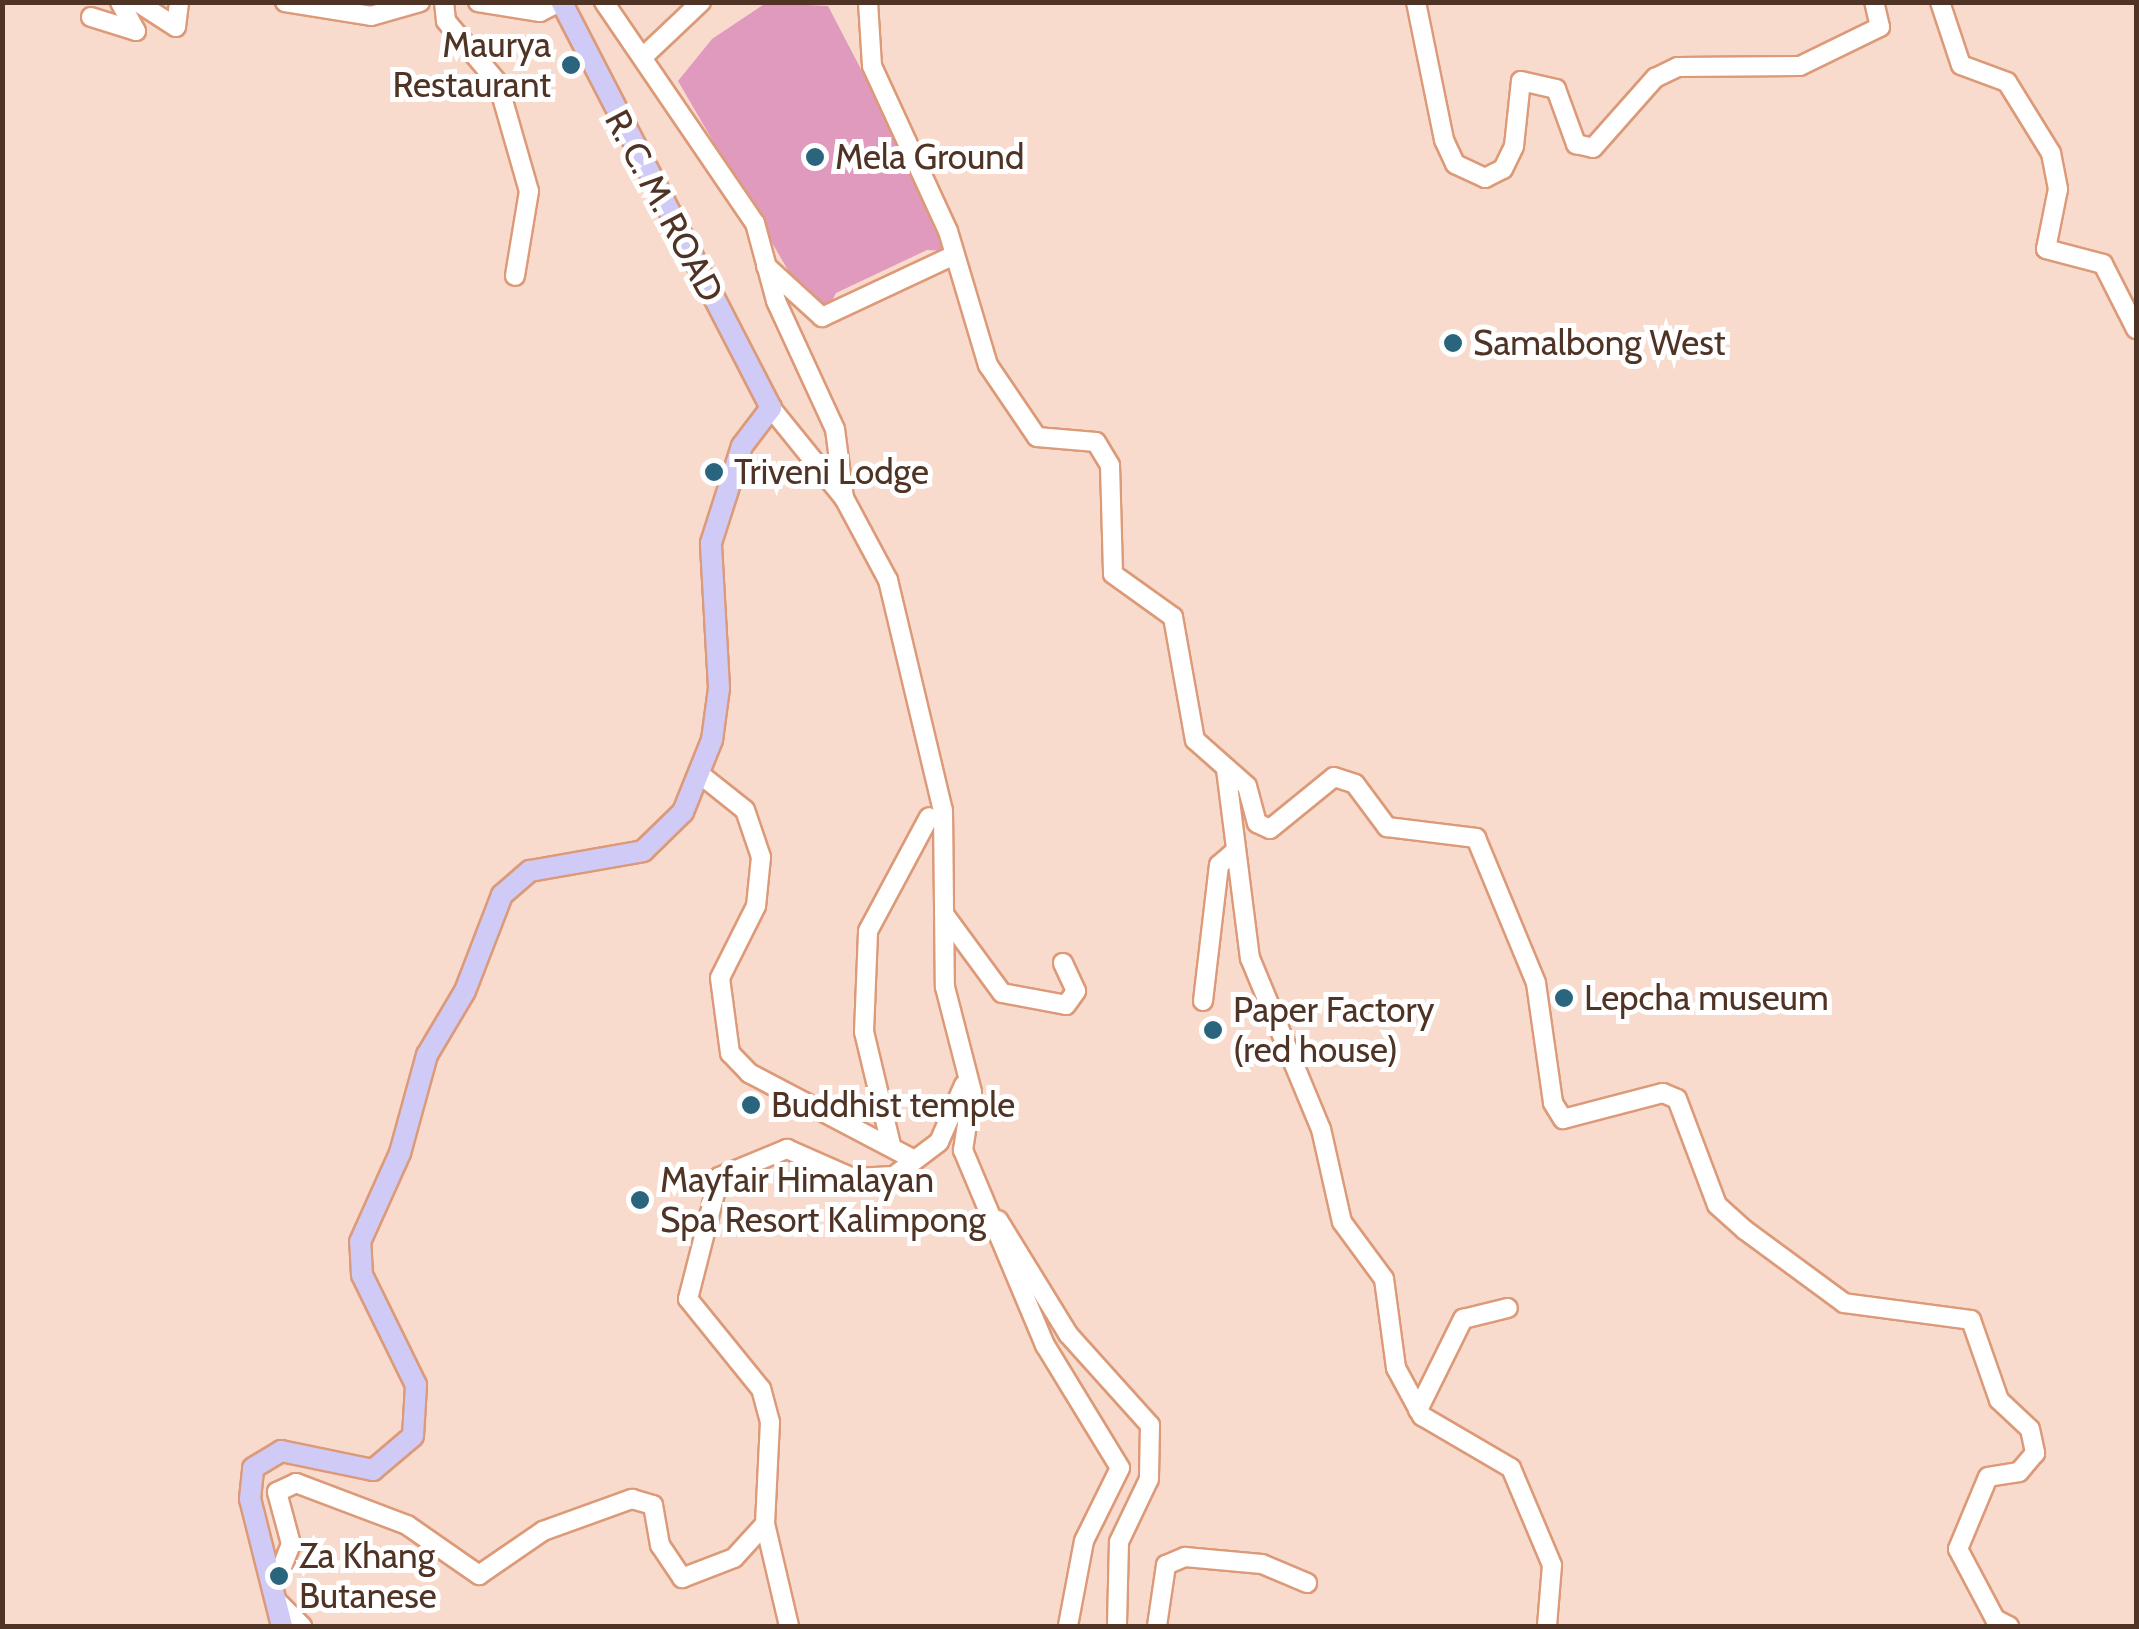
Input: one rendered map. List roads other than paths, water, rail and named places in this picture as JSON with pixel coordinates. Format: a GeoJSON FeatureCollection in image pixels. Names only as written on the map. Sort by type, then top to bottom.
{"type":"FeatureCollection","features":[{"type":"Feature","properties":{"kind":"main road","name":"R. C. M. ROAD"},"geometry":{"type":"LineString","coordinates":[[560,2],[770,408]]}},
{"type":"Feature","properties":{"kind":"main road"},"geometry":{"type":"LineString","coordinates":[[282,1626],[277,1592],[250,1499],[254,1468],[282,1451],[373,1470],[407,1447],[418,1420],[416,1385],[362,1275],[360,1242],[400,1153],[426,1055],[465,992],[492,912],[530,871],[644,851],[674,824],[701,775],[719,688],[711,544],[742,446],[770,408]]}},
{"type":"Feature","properties":{"kind":"street"},"geometry":{"type":"LineString","coordinates":[[91,16],[136,31],[120,2]]}},
{"type":"Feature","properties":{"kind":"street"},"geometry":{"type":"LineString","coordinates":[[136,2],[176,28],[179,2]]}},
{"type":"Feature","properties":{"kind":"street"},"geometry":{"type":"LineString","coordinates":[[285,2],[372,16],[420,2]]}},
{"type":"Feature","properties":{"kind":"street"},"geometry":{"type":"LineString","coordinates":[[444,2],[446,21],[498,83],[529,191],[515,276]]}},
{"type":"Feature","properties":{"kind":"street"},"geometry":{"type":"LineString","coordinates":[[478,2],[540,12],[560,2]]}},
{"type":"Feature","properties":{"kind":"street"},"geometry":{"type":"LineString","coordinates":[[604,2],[716,155],[755,223],[766,266],[835,429],[844,498]]}},
{"type":"Feature","properties":{"kind":"street"},"geometry":{"type":"LineString","coordinates":[[643,57],[702,2]]}},
{"type":"Feature","properties":{"kind":"street"},"geometry":{"type":"LineString","coordinates":[[868,2],[872,66],[932,190],[988,365],[1037,437],[1096,442],[1110,465],[1113,574],[1172,617],[1195,740],[1248,786],[1257,824],[1270,829],[1334,778],[1355,784],[1387,827],[1476,838],[1536,982],[1552,1103],[1563,1119],[1650,1095],[1677,1099],[1717,1206],[1844,1304],[1970,1320],[1999,1400],[2030,1429],[2035,1452],[2019,1472],[1988,1476],[1958,1549],[1995,1619],[2009,1626]]}},
{"type":"Feature","properties":{"kind":"street"},"geometry":{"type":"LineString","coordinates":[[1416,2],[1444,140],[1455,164],[1485,178],[1503,169],[1514,146],[1521,82],[1556,89],[1576,144],[1593,148],[1655,78],[1678,67],[1800,66],[1880,27],[1874,2]]}},
{"type":"Feature","properties":{"kind":"street"},"geometry":{"type":"LineString","coordinates":[[1940,2],[1946,39],[1961,65],[2007,82],[2051,153],[2058,189],[2046,249],[2103,264],[2136,329]]}},
{"type":"Feature","properties":{"kind":"street"},"geometry":{"type":"LineString","coordinates":[[766,266],[822,317],[952,256]]}},
{"type":"Feature","properties":{"kind":"street"},"geometry":{"type":"LineString","coordinates":[[770,408],[844,498],[877,547],[928,723],[944,810],[945,987],[972,1092],[963,1150],[975,1186],[1063,1380],[1120,1468],[1084,1541],[1068,1626]]}},
{"type":"Feature","properties":{"kind":"street"},"geometry":{"type":"LineString","coordinates":[[1226,768],[1237,803],[1233,853],[1255,974],[1321,1129],[1342,1222],[1384,1279],[1396,1368],[1418,1410],[1511,1468],[1552,1566],[1547,1626]]}},
{"type":"Feature","properties":{"kind":"street"},"geometry":{"type":"LineString","coordinates":[[701,775],[745,810],[760,857],[756,906],[720,978],[730,1053],[748,1073],[916,1160]]}},
{"type":"Feature","properties":{"kind":"street"},"geometry":{"type":"LineString","coordinates":[[891,1145],[864,1032],[868,931],[930,817]]}},
{"type":"Feature","properties":{"kind":"street"},"geometry":{"type":"LineString","coordinates":[[1203,1001],[1219,865],[1233,853]]}},
{"type":"Feature","properties":{"kind":"street"},"geometry":{"type":"LineString","coordinates":[[944,914],[1002,993],[1066,1005],[1076,990],[1064,963]]}},
{"type":"Feature","properties":{"kind":"street"},"geometry":{"type":"LineString","coordinates":[[789,1626],[765,1524],[770,1422],[761,1389],[688,1298],[719,1177],[787,1150],[853,1178],[894,1176],[916,1160],[954,1118],[966,1070]]}},
{"type":"Feature","properties":{"kind":"street"},"geometry":{"type":"LineString","coordinates":[[975,1186],[1068,1334],[1150,1425],[1149,1478],[1119,1542],[1117,1626]]}},
{"type":"Feature","properties":{"kind":"street"},"geometry":{"type":"LineString","coordinates":[[1418,1410],[1463,1319],[1508,1308]]}},
{"type":"Feature","properties":{"kind":"street"},"geometry":{"type":"LineString","coordinates":[[302,1626],[277,1592],[291,1544],[277,1492],[296,1483],[408,1525],[479,1576],[543,1531],[632,1499],[653,1505],[660,1545],[682,1578],[734,1558],[765,1524]]}},
{"type":"Feature","properties":{"kind":"street"},"geometry":{"type":"LineString","coordinates":[[1157,1626],[1166,1565],[1185,1557],[1262,1564],[1306,1583]]}},
{"type":"Feature","properties":{"kind":"place","name":"Maurya Restaurant"},"geometry":{"type":"Point","coordinates":[571,65]}},
{"type":"Feature","properties":{"kind":"place","name":"Mela Ground"},"geometry":{"type":"Point","coordinates":[815,157]}},
{"type":"Feature","properties":{"kind":"place","name":"Samalbong West"},"geometry":{"type":"Point","coordinates":[1453,343]}},
{"type":"Feature","properties":{"kind":"place","name":"Triveni Lodge"},"geometry":{"type":"Point","coordinates":[714,472]}},
{"type":"Feature","properties":{"kind":"place","name":"Lepcha museum"},"geometry":{"type":"Point","coordinates":[1564,998]}},
{"type":"Feature","properties":{"kind":"place","name":"Paper Factory (red house)"},"geometry":{"type":"Point","coordinates":[1213,1030]}},
{"type":"Feature","properties":{"kind":"place","name":"Buddhist temple"},"geometry":{"type":"Point","coordinates":[751,1105]}},
{"type":"Feature","properties":{"kind":"place","name":"Mayfair Himalayan Spa Resort Kalimpong"},"geometry":{"type":"Point","coordinates":[640,1200]}},
{"type":"Feature","properties":{"kind":"place","name":"Za Khang Butanese"},"geometry":{"type":"Point","coordinates":[279,1576]}}]}
